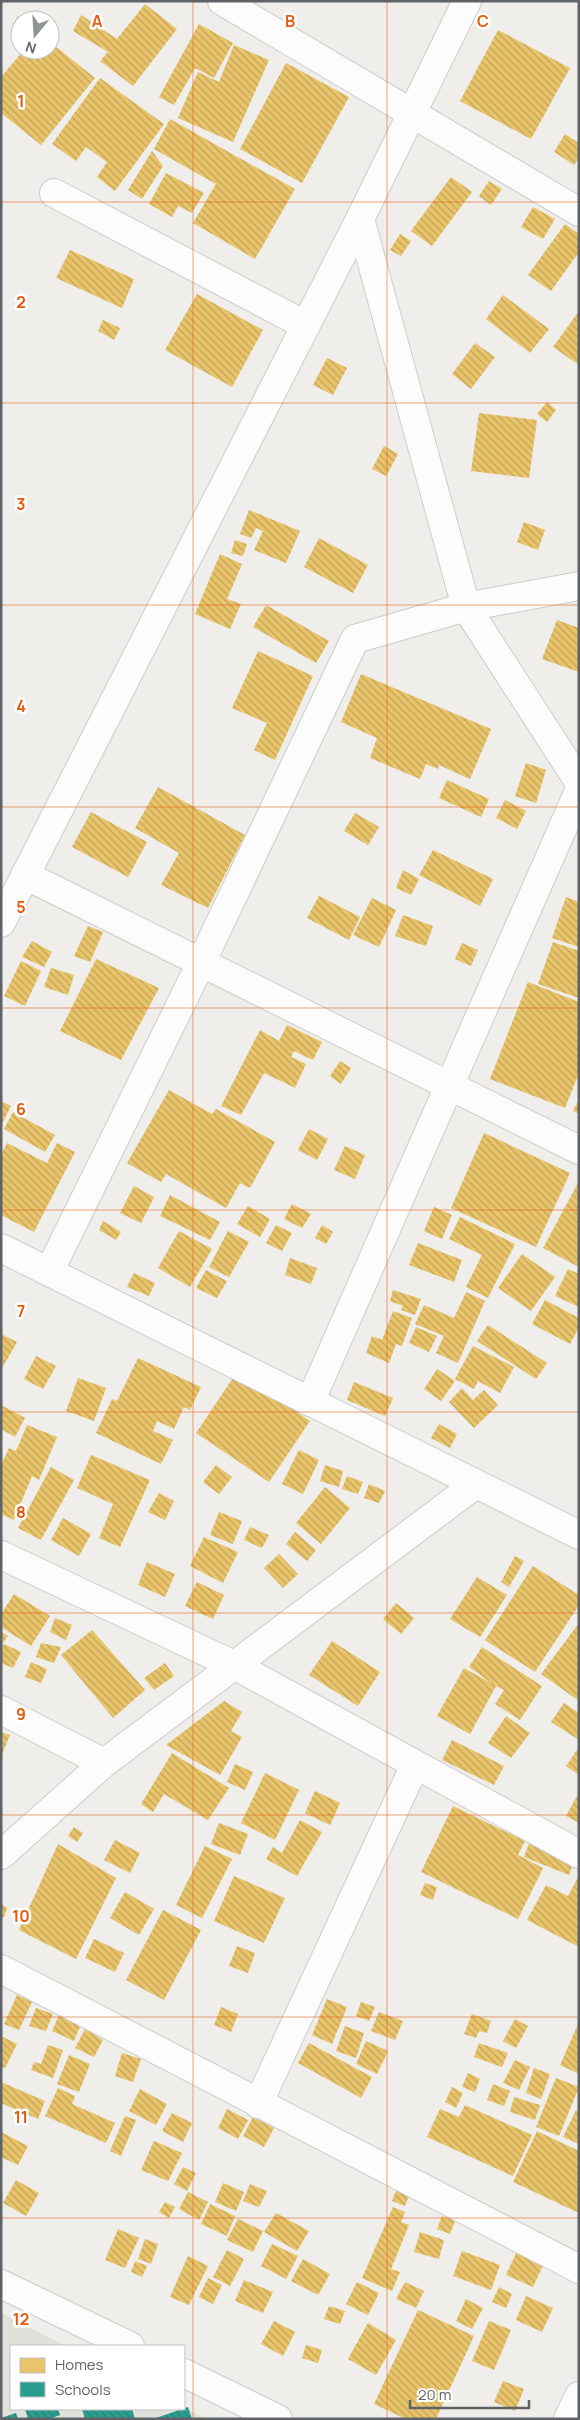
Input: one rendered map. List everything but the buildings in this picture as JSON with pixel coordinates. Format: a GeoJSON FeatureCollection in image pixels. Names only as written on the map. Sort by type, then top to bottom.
{"type":"FeatureCollection","features":[{"type":"Feature","properties":{"kind":"street"},"geometry":{"type":"LineString","coordinates":[[222,1],[579,212]]}},
{"type":"Feature","properties":{"kind":"street"},"geometry":{"type":"LineString","coordinates":[[1,923],[360,219],[410,113],[467,1]]}},
{"type":"Feature","properties":{"kind":"street"},"geometry":{"type":"LineString","coordinates":[[54,193],[306,325]]}},
{"type":"Feature","properties":{"kind":"street"},"geometry":{"type":"LineString","coordinates":[[360,219],[466,607],[579,782]]}},
{"type":"Feature","properties":{"kind":"street"},"geometry":{"type":"LineString","coordinates":[[49,1272],[201,963],[355,639],[466,607],[579,586]]}},
{"type":"Feature","properties":{"kind":"street"},"geometry":{"type":"LineString","coordinates":[[310,1402],[579,791]]}},
{"type":"Feature","properties":{"kind":"street"},"geometry":{"type":"LineString","coordinates":[[25,875],[579,1150]]}},
{"type":"Feature","properties":{"kind":"street"},"geometry":{"type":"LineString","coordinates":[[1,1248],[579,1535]]}},
{"type":"Feature","properties":{"kind":"street"},"geometry":{"type":"LineString","coordinates":[[1,1855],[104,1763],[236,1666],[476,1484]]}},
{"type":"Feature","properties":{"kind":"street"},"geometry":{"type":"LineString","coordinates":[[1,1554],[236,1666],[579,1854]]}},
{"type":"Feature","properties":{"kind":"street"},"geometry":{"type":"LineString","coordinates":[[1,1710],[104,1763]]}},
{"type":"Feature","properties":{"kind":"street"},"geometry":{"type":"LineString","coordinates":[[258,2104],[415,1765]]}},
{"type":"Feature","properties":{"kind":"street"},"geometry":{"type":"LineString","coordinates":[[1,1969],[579,2269]]}},
{"type":"Feature","properties":{"kind":"street"},"geometry":{"type":"LineString","coordinates":[[1,2284],[128,2345]]}},
{"type":"Feature","properties":{"kind":"street"},"geometry":{"type":"LineString","coordinates":[[185,2373],[278,2419]]}},
{"type":"Feature","properties":{"kind":"street"},"geometry":{"type":"LineString","coordinates":[[568,2419],[579,2396]]}},
{"type":"Feature","properties":{"kind":"shaded area"},"geometry":{"type":"Polygon","coordinates":[[[1,2313],[64,2345],[10,2345],[10,2410],[185,2410],[185,2408],[206,2419],[1,2419],[1,2313]]]}}]}
